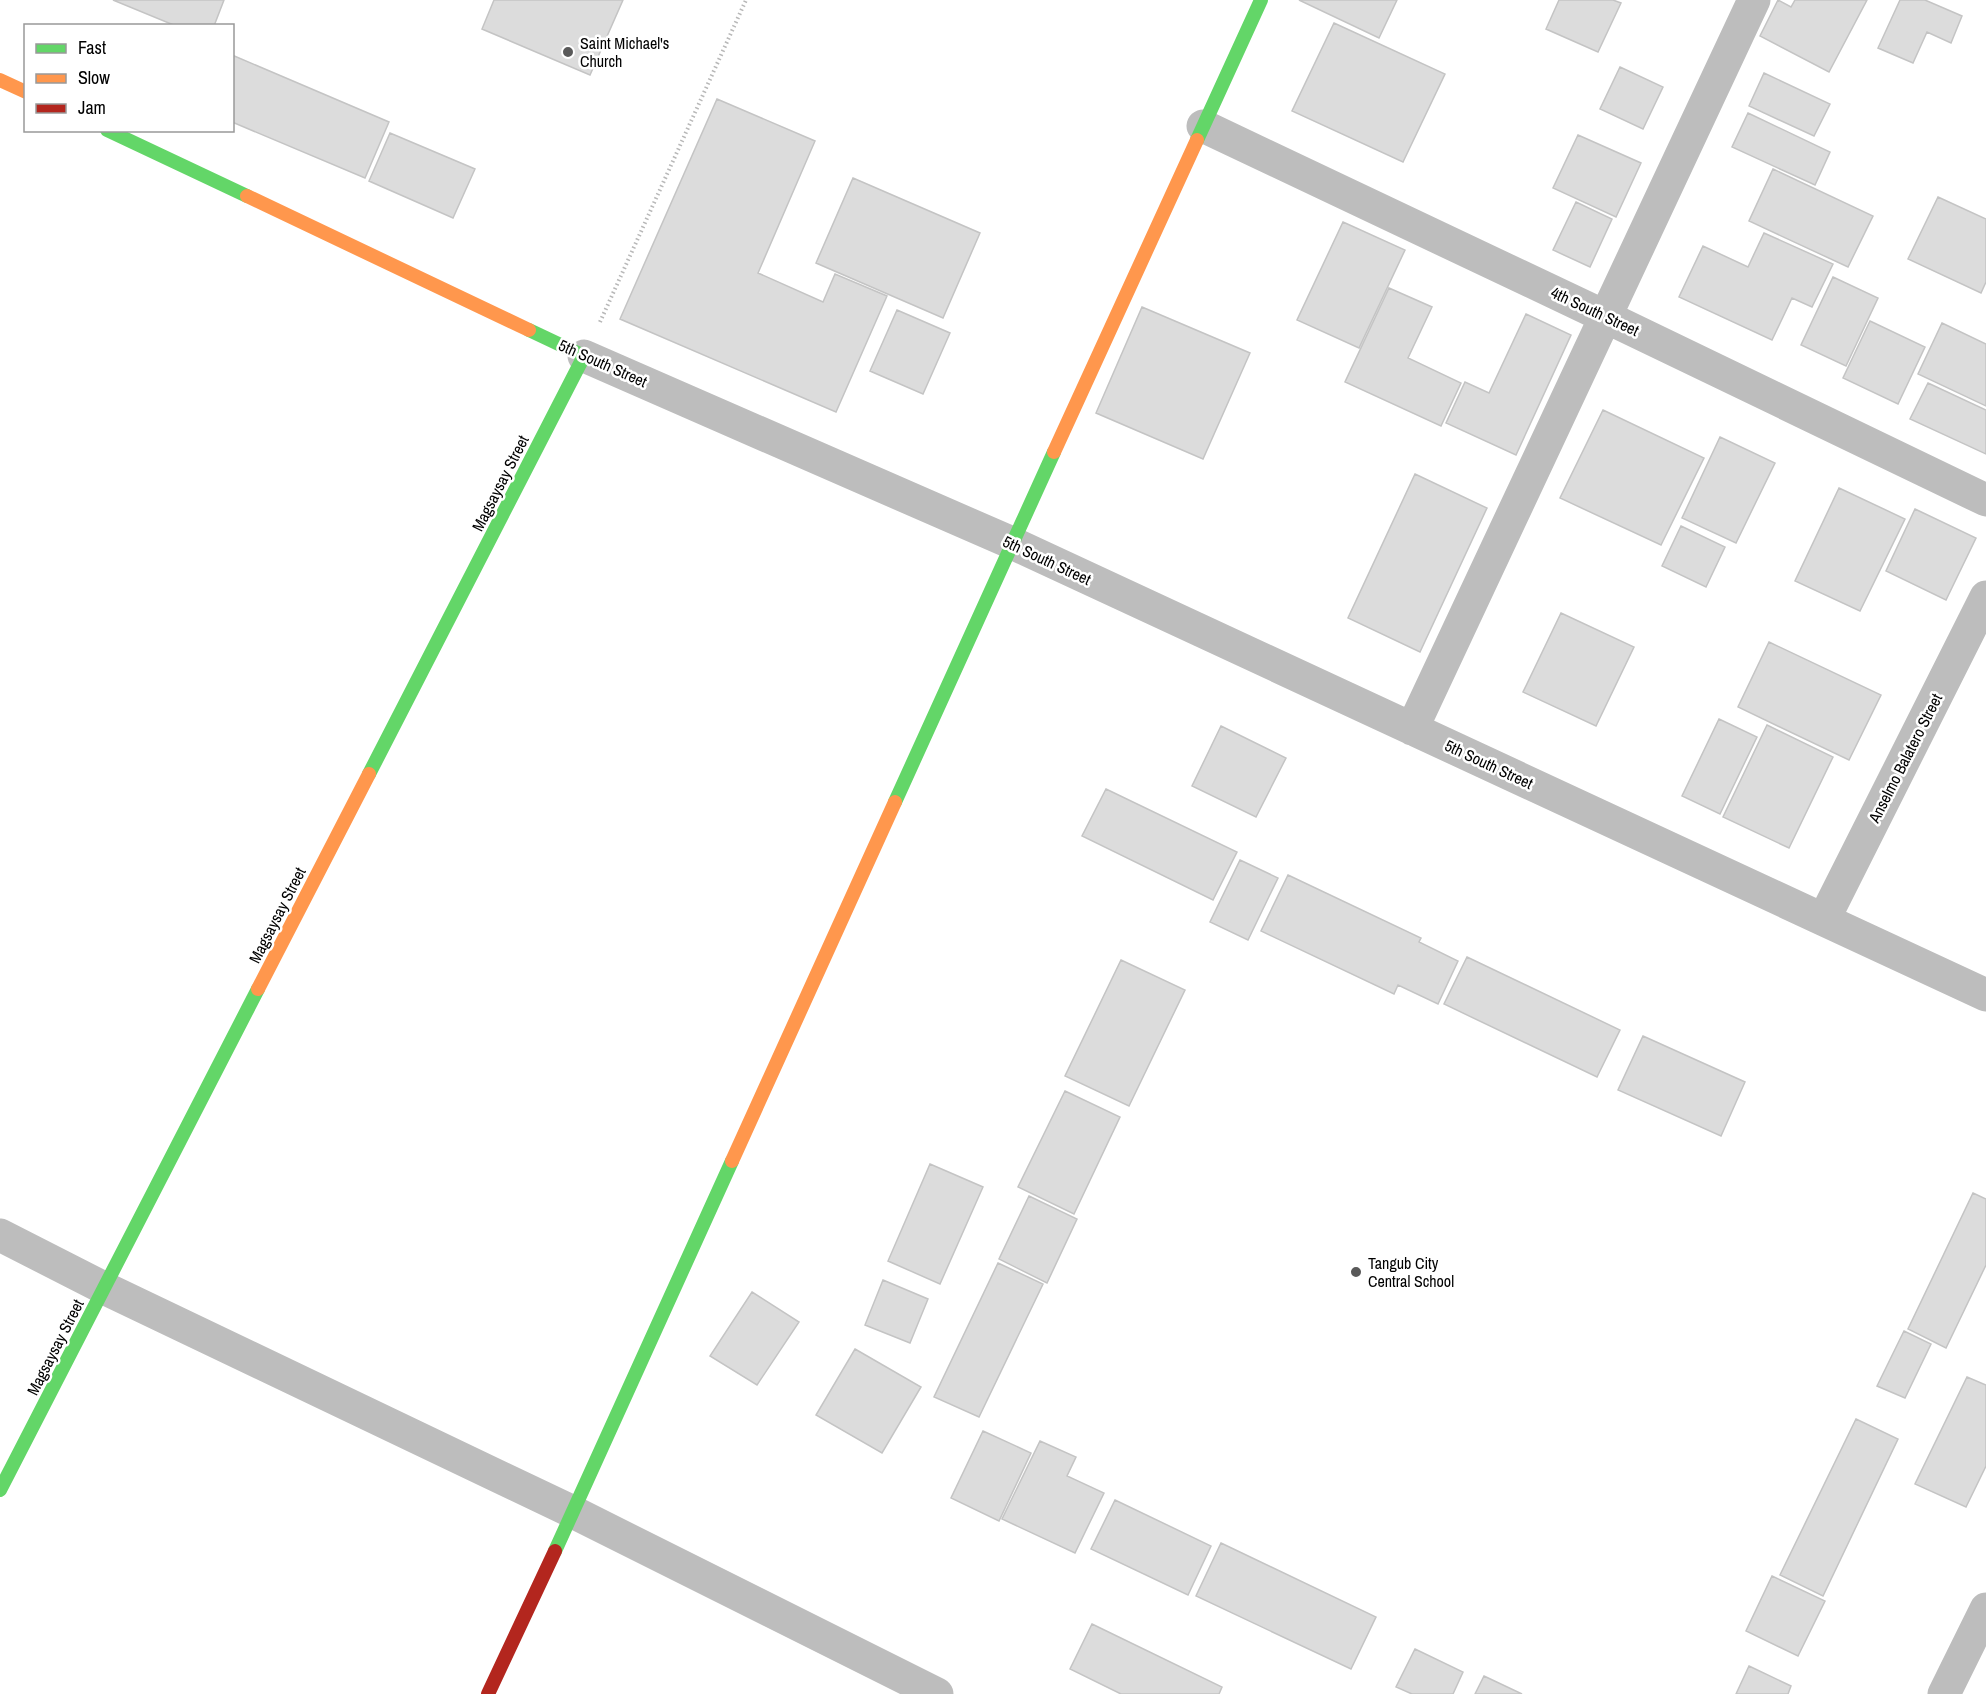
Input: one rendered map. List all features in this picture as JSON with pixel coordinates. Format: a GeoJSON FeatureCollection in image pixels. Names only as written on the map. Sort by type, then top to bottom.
{"type":"FeatureCollection","features":[{"type":"Feature","properties":{"kind":"street"},"geometry":{"type":"LineString","coordinates":[[488,1694],[1261,0]]}},
{"type":"Feature","properties":{"kind":"street"},"geometry":{"type":"LineString","coordinates":[[1412,729],[1754,0]]}},
{"type":"Feature","properties":{"kind":"street"},"geometry":{"type":"LineString","coordinates":[[0,80],[24,91]]}},
{"type":"Feature","properties":{"kind":"street","name":"4th South Street"},"geometry":{"type":"LineString","coordinates":[[1203,126],[1986,500]]}},
{"type":"Feature","properties":{"kind":"street","name":"5th South Street"},"geometry":{"type":"LineString","coordinates":[[111,132],[584,356],[1012,543],[1986,995]]}},
{"type":"Feature","properties":{"kind":"street","name":"Magsaysay Street"},"geometry":{"type":"LineString","coordinates":[[0,1490],[584,356]]}},
{"type":"Feature","properties":{"kind":"street","name":"Anselmo Balatero Street"},"geometry":{"type":"LineString","coordinates":[[1824,920],[1986,597]]}},
{"type":"Feature","properties":{"kind":"street"},"geometry":{"type":"LineString","coordinates":[[0,1235],[104,1288],[573,1512],[937,1694]]}},
{"type":"Feature","properties":{"kind":"street"},"geometry":{"type":"LineString","coordinates":[[1944,1694],[1986,1609]]}},
{"type":"Feature","properties":{"kind":"path"},"geometry":{"type":"LineString","coordinates":[[584,356],[746,0]]}},
{"type":"Feature","properties":{"kind":"building"},"geometry":{"type":"Polygon","coordinates":[[[113,0],[224,0],[215,24],[171,24],[113,0]]]}},
{"type":"Feature","properties":{"kind":"building","name":"Saint Michael's Church"},"geometry":{"type":"Polygon","coordinates":[[[494,0],[623,0],[590,75],[482,29],[494,0]]]}},
{"type":"Feature","properties":{"kind":"building"},"geometry":{"type":"Polygon","coordinates":[[[1299,0],[1397,0],[1379,38],[1299,0]]]}},
{"type":"Feature","properties":{"kind":"building"},"geometry":{"type":"Polygon","coordinates":[[[1559,0],[1613,0],[1621,3],[1598,52],[1546,29],[1559,0]]]}},
{"type":"Feature","properties":{"kind":"building"},"geometry":{"type":"Polygon","coordinates":[[[1778,0],[1791,7],[1795,0],[1867,0],[1829,72],[1760,36],[1778,0]]]}},
{"type":"Feature","properties":{"kind":"building"},"geometry":{"type":"Polygon","coordinates":[[[1900,0],[1925,0],[1962,16],[1951,43],[1927,32],[1913,63],[1878,48],[1900,0]]]}},
{"type":"Feature","properties":{"kind":"building"},"geometry":{"type":"Polygon","coordinates":[[[1334,23],[1445,74],[1403,162],[1292,111],[1334,23]]]}},
{"type":"Feature","properties":{"kind":"building"},"geometry":{"type":"Polygon","coordinates":[[[234,56],[389,122],[365,178],[234,123],[234,56]]]}},
{"type":"Feature","properties":{"kind":"building"},"geometry":{"type":"Polygon","coordinates":[[[1620,67],[1663,87],[1643,129],[1600,109],[1620,67]]]}},
{"type":"Feature","properties":{"kind":"building"},"geometry":{"type":"Polygon","coordinates":[[[1764,73],[1830,104],[1814,136],[1749,106],[1764,73]]]}},
{"type":"Feature","properties":{"kind":"building"},"geometry":{"type":"Polygon","coordinates":[[[717,99],[815,141],[758,273],[823,302],[835,274],[887,296],[836,412],[620,319],[717,99]]]}},
{"type":"Feature","properties":{"kind":"building"},"geometry":{"type":"Polygon","coordinates":[[[1748,113],[1830,152],[1815,185],[1732,147],[1748,113]]]}},
{"type":"Feature","properties":{"kind":"building"},"geometry":{"type":"Polygon","coordinates":[[[390,133],[475,169],[453,218],[369,181],[390,133]]]}},
{"type":"Feature","properties":{"kind":"building"},"geometry":{"type":"Polygon","coordinates":[[[1578,135],[1641,163],[1616,217],[1553,188],[1578,135]]]}},
{"type":"Feature","properties":{"kind":"building"},"geometry":{"type":"Polygon","coordinates":[[[1773,169],[1873,216],[1848,267],[1749,221],[1773,169]]]}},
{"type":"Feature","properties":{"kind":"building"},"geometry":{"type":"Polygon","coordinates":[[[853,178],[980,233],[943,318],[816,263],[853,178]]]}},
{"type":"Feature","properties":{"kind":"building"},"geometry":{"type":"Polygon","coordinates":[[[1938,197],[1986,219],[1986,282],[1981,293],[1908,259],[1938,197]]]}},
{"type":"Feature","properties":{"kind":"building"},"geometry":{"type":"Polygon","coordinates":[[[1576,202],[1612,219],[1590,267],[1553,250],[1576,202]]]}},
{"type":"Feature","properties":{"kind":"building"},"geometry":{"type":"Polygon","coordinates":[[[1343,222],[1405,250],[1359,348],[1297,320],[1343,222]]]}},
{"type":"Feature","properties":{"kind":"building"},"geometry":{"type":"Polygon","coordinates":[[[1764,233],[1833,264],[1812,307],[1792,298],[1772,340],[1679,297],[1703,246],[1748,267],[1764,233]]]}},
{"type":"Feature","properties":{"kind":"building"},"geometry":{"type":"Polygon","coordinates":[[[1833,277],[1878,298],[1846,366],[1801,345],[1833,277]]]}},
{"type":"Feature","properties":{"kind":"building"},"geometry":{"type":"Polygon","coordinates":[[[1389,288],[1432,307],[1408,358],[1461,383],[1441,426],[1345,382],[1389,288]]]}},
{"type":"Feature","properties":{"kind":"building"},"geometry":{"type":"Polygon","coordinates":[[[1142,307],[1250,353],[1203,459],[1096,413],[1142,307]]]}},
{"type":"Feature","properties":{"kind":"building"},"geometry":{"type":"Polygon","coordinates":[[[897,310],[950,333],[923,394],[870,371],[897,310]]]}},
{"type":"Feature","properties":{"kind":"building"},"geometry":{"type":"Polygon","coordinates":[[[1526,314],[1571,335],[1516,455],[1446,423],[1465,382],[1489,393],[1526,314]]]}},
{"type":"Feature","properties":{"kind":"building"},"geometry":{"type":"Polygon","coordinates":[[[1870,321],[1925,347],[1898,404],[1843,378],[1870,321]]]}},
{"type":"Feature","properties":{"kind":"building"},"geometry":{"type":"Polygon","coordinates":[[[1942,323],[1986,344],[1986,406],[1918,374],[1942,323]]]}},
{"type":"Feature","properties":{"kind":"building"},"geometry":{"type":"Polygon","coordinates":[[[1928,383],[1986,410],[1986,454],[1910,419],[1928,383]]]}},
{"type":"Feature","properties":{"kind":"building"},"geometry":{"type":"Polygon","coordinates":[[[1603,410],[1704,458],[1661,545],[1560,498],[1603,410]]]}},
{"type":"Feature","properties":{"kind":"building"},"geometry":{"type":"Polygon","coordinates":[[[1720,437],[1775,463],[1736,543],[1682,518],[1720,437]]]}},
{"type":"Feature","properties":{"kind":"building"},"geometry":{"type":"Polygon","coordinates":[[[1415,474],[1487,508],[1420,652],[1348,618],[1415,474]]]}},
{"type":"Feature","properties":{"kind":"building"},"geometry":{"type":"Polygon","coordinates":[[[1839,488],[1905,519],[1860,611],[1795,581],[1839,488]]]}},
{"type":"Feature","properties":{"kind":"building"},"geometry":{"type":"Polygon","coordinates":[[[1915,509],[1976,538],[1946,600],[1886,571],[1915,509]]]}},
{"type":"Feature","properties":{"kind":"building"},"geometry":{"type":"Polygon","coordinates":[[[1681,526],[1725,547],[1706,587],[1662,566],[1681,526]]]}},
{"type":"Feature","properties":{"kind":"building"},"geometry":{"type":"Polygon","coordinates":[[[1561,613],[1634,647],[1596,726],[1523,692],[1561,613]]]}},
{"type":"Feature","properties":{"kind":"building"},"geometry":{"type":"Polygon","coordinates":[[[1769,642],[1881,695],[1849,760],[1738,707],[1769,642]]]}},
{"type":"Feature","properties":{"kind":"building"},"geometry":{"type":"Polygon","coordinates":[[[1719,719],[1757,737],[1720,814],[1682,796],[1719,719]]]}},
{"type":"Feature","properties":{"kind":"building"},"geometry":{"type":"Polygon","coordinates":[[[1767,725],[1833,757],[1789,848],[1723,817],[1767,725]]]}},
{"type":"Feature","properties":{"kind":"building"},"geometry":{"type":"Polygon","coordinates":[[[1221,726],[1286,758],[1256,817],[1192,786],[1221,726]]]}},
{"type":"Feature","properties":{"kind":"building"},"geometry":{"type":"Polygon","coordinates":[[[1106,789],[1237,852],[1213,900],[1082,836],[1106,789]]]}},
{"type":"Feature","properties":{"kind":"building"},"geometry":{"type":"Polygon","coordinates":[[[1240,860],[1278,878],[1248,940],[1210,922],[1240,860]]]}},
{"type":"Feature","properties":{"kind":"building"},"geometry":{"type":"Polygon","coordinates":[[[1288,875],[1421,938],[1419,942],[1458,961],[1438,1004],[1398,985],[1394,994],[1261,931],[1288,875]]]}},
{"type":"Feature","properties":{"kind":"building"},"geometry":{"type":"Polygon","coordinates":[[[1467,957],[1620,1030],[1597,1077],[1444,1004],[1467,957]]]}},
{"type":"Feature","properties":{"kind":"building"},"geometry":{"type":"Polygon","coordinates":[[[1121,960],[1185,990],[1129,1106],[1065,1076],[1121,960]]]}},
{"type":"Feature","properties":{"kind":"building"},"geometry":{"type":"Polygon","coordinates":[[[1643,1036],[1745,1082],[1721,1136],[1618,1090],[1643,1036]]]}},
{"type":"Feature","properties":{"kind":"building"},"geometry":{"type":"Polygon","coordinates":[[[1065,1091],[1120,1117],[1074,1214],[1018,1187],[1065,1091]]]}},
{"type":"Feature","properties":{"kind":"building"},"geometry":{"type":"Polygon","coordinates":[[[930,1164],[983,1187],[940,1284],[888,1261],[930,1164]]]}},
{"type":"Feature","properties":{"kind":"building"},"geometry":{"type":"Polygon","coordinates":[[[1973,1193],[1986,1199],[1986,1265],[1946,1348],[1908,1329],[1973,1193]]]}},
{"type":"Feature","properties":{"kind":"building"},"geometry":{"type":"Polygon","coordinates":[[[1029,1196],[1077,1219],[1047,1283],[999,1259],[1029,1196]]]}},
{"type":"Feature","properties":{"kind":"building"},"geometry":{"type":"Polygon","coordinates":[[[998,1263],[1043,1284],[979,1417],[934,1397],[998,1263]]]}},
{"type":"Feature","properties":{"kind":"building"},"geometry":{"type":"Polygon","coordinates":[[[883,1280],[928,1299],[910,1343],[865,1325],[883,1280]]]}},
{"type":"Feature","properties":{"kind":"building"},"geometry":{"type":"Polygon","coordinates":[[[752,1292],[799,1322],[757,1385],[710,1356],[752,1292]]]}},
{"type":"Feature","properties":{"kind":"building"},"geometry":{"type":"Polygon","coordinates":[[[1904,1331],[1931,1344],[1905,1398],[1877,1386],[1904,1331]]]}},
{"type":"Feature","properties":{"kind":"building"},"geometry":{"type":"Polygon","coordinates":[[[855,1349],[921,1387],[882,1453],[816,1415],[855,1349]]]}},
{"type":"Feature","properties":{"kind":"building"},"geometry":{"type":"Polygon","coordinates":[[[1967,1377],[1986,1385],[1986,1466],[1966,1507],[1915,1484],[1967,1377]]]}},
{"type":"Feature","properties":{"kind":"building"},"geometry":{"type":"Polygon","coordinates":[[[1856,1419],[1898,1439],[1823,1596],[1780,1575],[1856,1419]]]}},
{"type":"Feature","properties":{"kind":"building"},"geometry":{"type":"Polygon","coordinates":[[[983,1431],[1031,1453],[999,1521],[951,1498],[983,1431]]]}},
{"type":"Feature","properties":{"kind":"building"},"geometry":{"type":"Polygon","coordinates":[[[1040,1441],[1076,1457],[1067,1476],[1104,1493],[1075,1553],[1002,1519],[1040,1441]]]}},
{"type":"Feature","properties":{"kind":"building"},"geometry":{"type":"Polygon","coordinates":[[[1115,1500],[1211,1546],[1188,1595],[1091,1549],[1115,1500]]]}},
{"type":"Feature","properties":{"kind":"building"},"geometry":{"type":"Polygon","coordinates":[[[1221,1543],[1376,1617],[1351,1669],[1196,1596],[1221,1543]]]}},
{"type":"Feature","properties":{"kind":"building"},"geometry":{"type":"Polygon","coordinates":[[[1772,1576],[1825,1601],[1798,1656],[1746,1631],[1772,1576]]]}},
{"type":"Feature","properties":{"kind":"building"},"geometry":{"type":"Polygon","coordinates":[[[1092,1624],[1222,1687],[1219,1694],[1121,1694],[1070,1669],[1092,1624]]]}},
{"type":"Feature","properties":{"kind":"building"},"geometry":{"type":"Polygon","coordinates":[[[1415,1649],[1463,1672],[1453,1694],[1412,1694],[1396,1687],[1415,1649]]]}},
{"type":"Feature","properties":{"kind":"building"},"geometry":{"type":"Polygon","coordinates":[[[1749,1666],[1791,1686],[1788,1694],[1736,1694],[1749,1666]]]}},
{"type":"Feature","properties":{"kind":"building"},"geometry":{"type":"Polygon","coordinates":[[[1484,1676],[1522,1694],[1475,1694],[1484,1676]]]}},
{"type":"Feature","properties":{"kind":"traffic: fast"},"geometry":{"type":"LineString","coordinates":[[1197,140],[1261,0]]}},
{"type":"Feature","properties":{"kind":"traffic: fast"},"geometry":{"type":"LineString","coordinates":[[111,132],[247,196]]}},
{"type":"Feature","properties":{"kind":"traffic: fast"},"geometry":{"type":"LineString","coordinates":[[369,774],[584,356],[529,330]]}},
{"type":"Feature","properties":{"kind":"traffic: fast"},"geometry":{"type":"LineString","coordinates":[[895,802],[1054,452]]}},
{"type":"Feature","properties":{"kind":"traffic: fast"},"geometry":{"type":"LineString","coordinates":[[0,1490],[258,989]]}},
{"type":"Feature","properties":{"kind":"traffic: fast"},"geometry":{"type":"LineString","coordinates":[[555,1551],[732,1161]]}},
{"type":"Feature","properties":{"kind":"traffic: slow"},"geometry":{"type":"LineString","coordinates":[[0,80],[24,91]]}},
{"type":"Feature","properties":{"kind":"traffic: slow"},"geometry":{"type":"LineString","coordinates":[[1054,452],[1197,140]]}},
{"type":"Feature","properties":{"kind":"traffic: slow"},"geometry":{"type":"LineString","coordinates":[[247,196],[529,330]]}},
{"type":"Feature","properties":{"kind":"traffic: slow"},"geometry":{"type":"LineString","coordinates":[[258,989],[369,774]]}},
{"type":"Feature","properties":{"kind":"traffic: slow"},"geometry":{"type":"LineString","coordinates":[[732,1161],[895,802]]}},
{"type":"Feature","properties":{"kind":"traffic: jam"},"geometry":{"type":"LineString","coordinates":[[488,1694],[555,1551]]}},
{"type":"Feature","properties":{"kind":"place","name":"Saint Michael's Church"},"geometry":{"type":"Point","coordinates":[568,52]}},
{"type":"Feature","properties":{"kind":"place","name":"Tangub City Central School"},"geometry":{"type":"Point","coordinates":[1356,1272]}}]}
